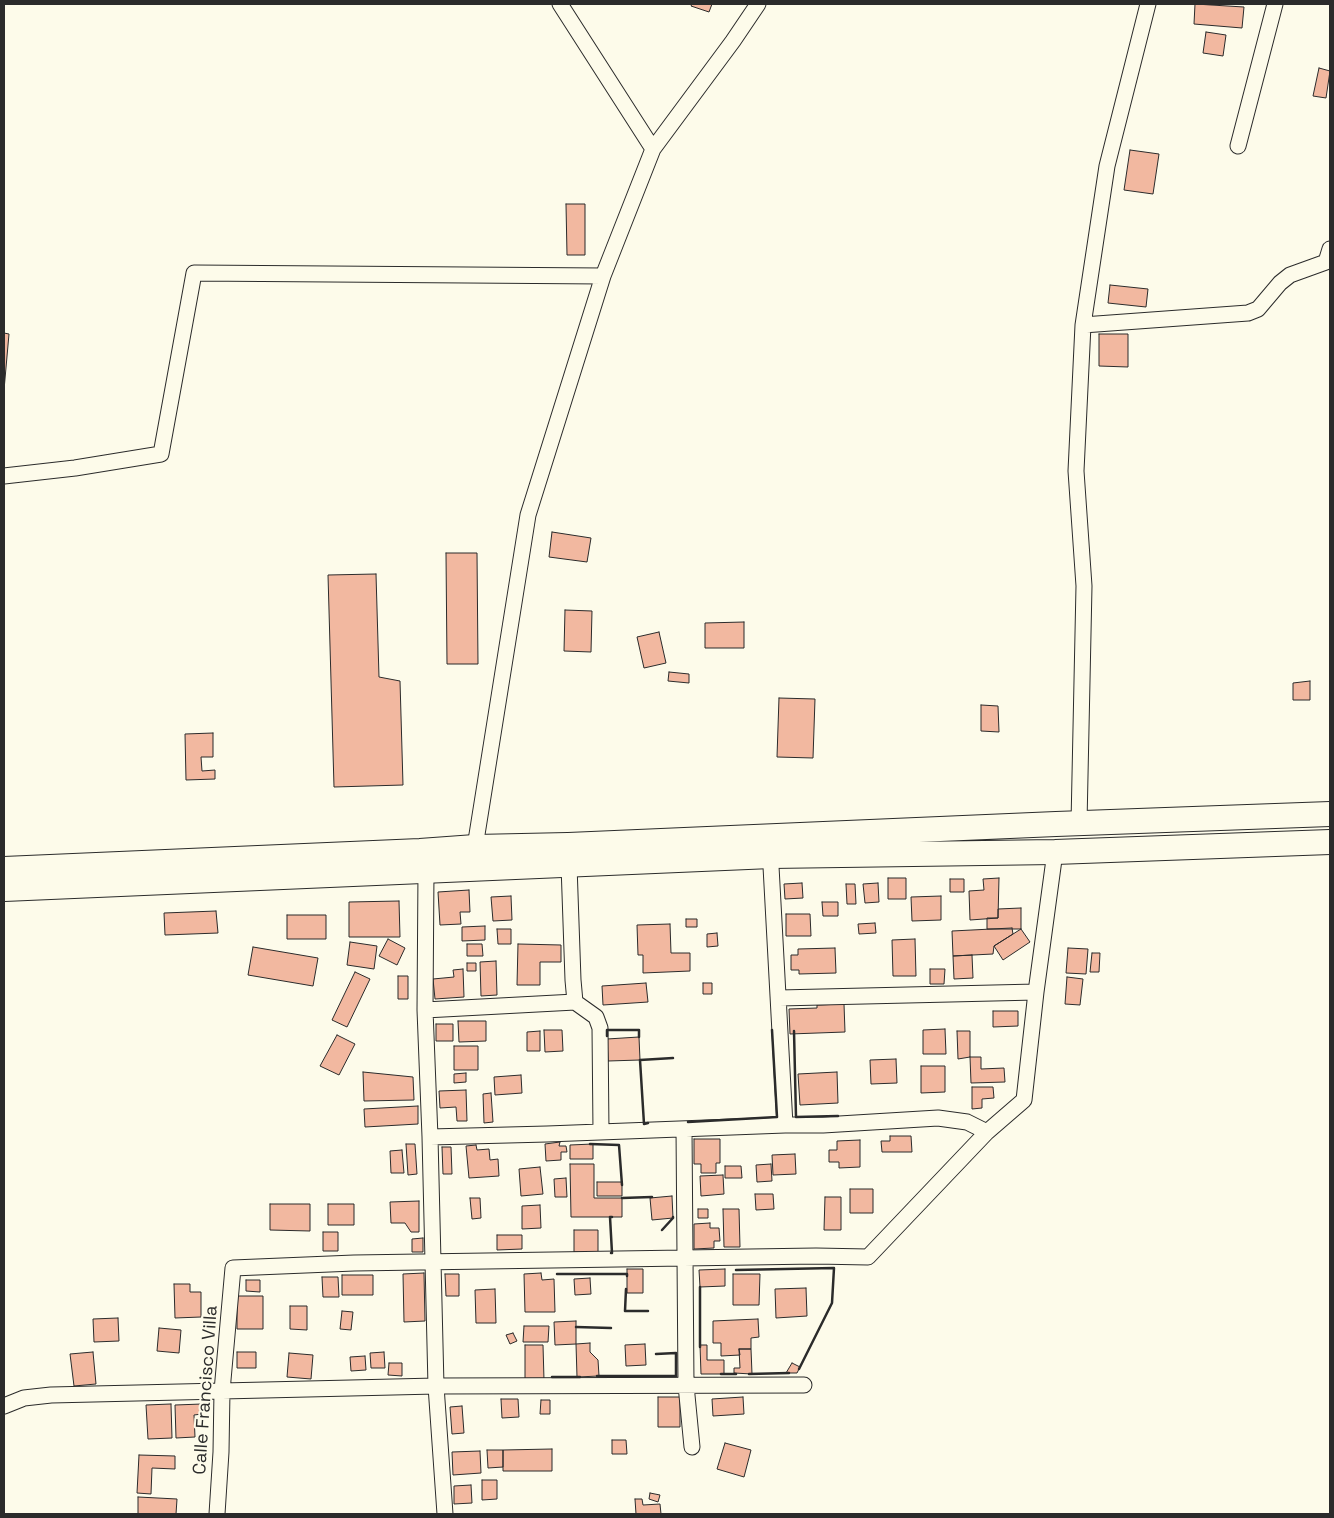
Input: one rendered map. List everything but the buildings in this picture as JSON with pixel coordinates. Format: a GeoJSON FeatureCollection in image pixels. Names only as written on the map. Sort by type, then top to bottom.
{"type":"FeatureCollection","features":[{"type":"Feature","properties":{"kind":"main road"},"geometry":{"type":"LineString","coordinates":[[4,869],[429,861],[569,865],[770,846],[1078,823],[1329,814],[1329,842],[1055,852],[770,846],[475,847],[429,861],[4,889]]}},
{"type":"Feature","properties":{"kind":"main road"},"geometry":{"type":"LineString","coordinates":[[1226,818],[1226,846]]}},
{"type":"Feature","properties":{"kind":"street"},"geometry":{"type":"LineString","coordinates":[[560,4],[653,148]]}},
{"type":"Feature","properties":{"kind":"street"},"geometry":{"type":"LineString","coordinates":[[475,847],[528,515],[603,276],[653,148],[733,41],[758,4]]}},
{"type":"Feature","properties":{"kind":"street"},"geometry":{"type":"LineString","coordinates":[[1078,823],[1084,586],[1076,472],[1083,325],[1107,166],[1148,4]]}},
{"type":"Feature","properties":{"kind":"street"},"geometry":{"type":"LineString","coordinates":[[1238,146],[1275,4]]}},
{"type":"Feature","properties":{"kind":"street"},"geometry":{"type":"LineString","coordinates":[[1083,325],[1248,313],[1258,309],[1280,283],[1290,275],[1329,259]]}},
{"type":"Feature","properties":{"kind":"street"},"geometry":{"type":"LineString","coordinates":[[4,476],[75,468],[160,454],[194,273],[603,276]]}},
{"type":"Feature","properties":{"kind":"street"},"geometry":{"type":"LineString","coordinates":[[770,846],[785,1125]]}},
{"type":"Feature","properties":{"kind":"street"},"geometry":{"type":"LineString","coordinates":[[432,1263],[816,1256],[868,1257],[987,1132],[1024,1100],[1055,852]]}},
{"type":"Feature","properties":{"kind":"street"},"geometry":{"type":"LineString","coordinates":[[429,861],[425,1010],[436,1386],[445,1514]]}},
{"type":"Feature","properties":{"kind":"street"},"geometry":{"type":"LineString","coordinates":[[569,865],[575,1002]]}},
{"type":"Feature","properties":{"kind":"street"},"geometry":{"type":"LineString","coordinates":[[779,998],[1036,992]]}},
{"type":"Feature","properties":{"kind":"street"},"geometry":{"type":"LineString","coordinates":[[425,1010],[575,1002],[596,1017],[600,1028],[601,1132]]}},
{"type":"Feature","properties":{"kind":"street"},"geometry":{"type":"LineString","coordinates":[[430,1137],[823,1125],[938,1118],[966,1122],[987,1132]]}},
{"type":"Feature","properties":{"kind":"street"},"geometry":{"type":"LineString","coordinates":[[684,1129],[686,1385],[692,1446]]}},
{"type":"Feature","properties":{"kind":"street","name":"Calle Francisco Villa"},"geometry":{"type":"LineString","coordinates":[[217,1514],[222,1390],[233,1268],[354,1263],[432,1263]]}},
{"type":"Feature","properties":{"kind":"street"},"geometry":{"type":"LineString","coordinates":[[4,1406],[24,1398],[51,1395],[222,1390],[436,1386],[804,1385]]}},
{"type":"Feature","properties":{"kind":"wall"},"geometry":{"type":"LineString","coordinates":[[607,1036],[607,1030],[639,1030],[639,1037]]}},
{"type":"Feature","properties":{"kind":"wall"},"geometry":{"type":"LineString","coordinates":[[688,1122],[777,1117],[772,1030]]}},
{"type":"Feature","properties":{"kind":"wall"},"geometry":{"type":"LineString","coordinates":[[794,1031],[796,1117],[838,1116]]}},
{"type":"Feature","properties":{"kind":"wall"},"geometry":{"type":"LineString","coordinates":[[648,1123],[644,1124],[640,1060],[673,1058]]}},
{"type":"Feature","properties":{"kind":"wall"},"geometry":{"type":"LineString","coordinates":[[590,1144],[619,1145],[622,1185]]}},
{"type":"Feature","properties":{"kind":"wall"},"geometry":{"type":"LineString","coordinates":[[622,1198],[652,1197]]}},
{"type":"Feature","properties":{"kind":"wall"},"geometry":{"type":"LineString","coordinates":[[611,1253],[610,1217],[612,1217]]}},
{"type":"Feature","properties":{"kind":"wall"},"geometry":{"type":"LineString","coordinates":[[662,1230],[673,1217]]}},
{"type":"Feature","properties":{"kind":"wall"},"geometry":{"type":"LineString","coordinates":[[736,1270],[834,1268],[832,1303],[799,1369]]}},
{"type":"Feature","properties":{"kind":"wall"},"geometry":{"type":"LineString","coordinates":[[557,1274],[627,1274],[627,1276]]}},
{"type":"Feature","properties":{"kind":"wall"},"geometry":{"type":"LineString","coordinates":[[700,1287],[700,1347]]}},
{"type":"Feature","properties":{"kind":"wall"},"geometry":{"type":"LineString","coordinates":[[626,1289],[625,1311],[648,1311]]}},
{"type":"Feature","properties":{"kind":"wall"},"geometry":{"type":"LineString","coordinates":[[576,1327],[611,1328]]}},
{"type":"Feature","properties":{"kind":"wall"},"geometry":{"type":"LineString","coordinates":[[597,1376],[676,1376],[676,1353],[656,1354]]}},
{"type":"Feature","properties":{"kind":"wall"},"geometry":{"type":"LineString","coordinates":[[749,1374],[789,1373]]}},
{"type":"Feature","properties":{"kind":"wall"},"geometry":{"type":"LineString","coordinates":[[721,1374],[736,1374]]}},
{"type":"Feature","properties":{"kind":"wall"},"geometry":{"type":"LineString","coordinates":[[552,1377],[580,1377]]}}]}
